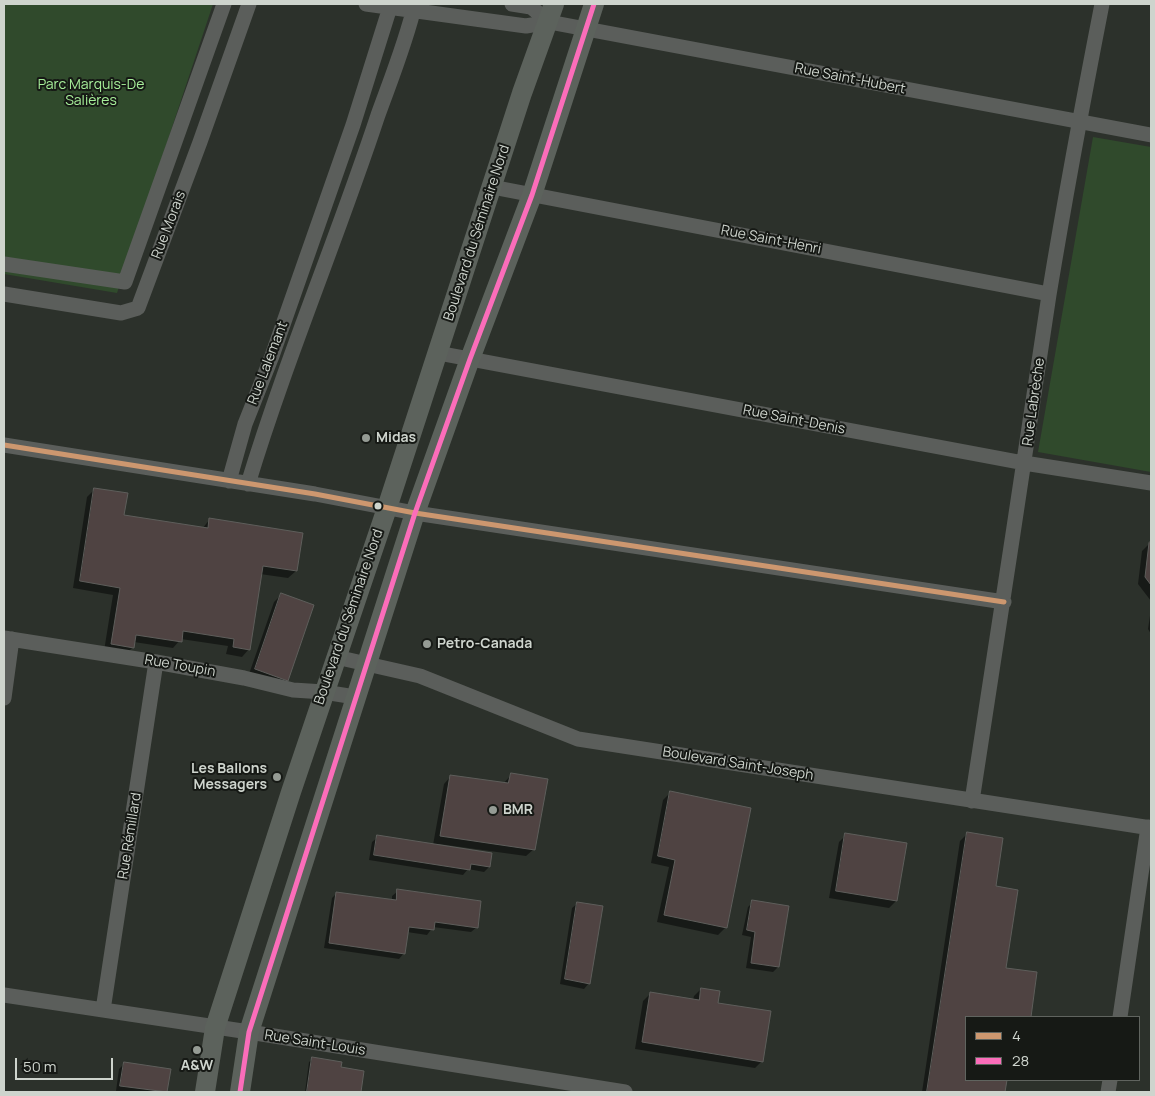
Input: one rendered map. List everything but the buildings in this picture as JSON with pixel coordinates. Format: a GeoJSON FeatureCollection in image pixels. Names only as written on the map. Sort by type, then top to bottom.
{"type":"FeatureCollection","features":[{"type":"Feature","properties":{"kind":"main road"},"geometry":{"type":"LineString","coordinates":[[240,1092],[249,1032],[355,697],[415,513],[470,358],[532,195],[594,4]]}},
{"type":"Feature","properties":{"kind":"main road","name":"Boulevard du Séminaire Nord"},"geometry":{"type":"LineString","coordinates":[[205,1092],[215,1028],[522,93],[552,13]]}},
{"type":"Feature","properties":{"kind":"street","name":"Rue Morais"},"geometry":{"type":"LineString","coordinates":[[124,282],[224,4]]}},
{"type":"Feature","properties":{"kind":"street","name":"Rue Morais"},"geometry":{"type":"LineString","coordinates":[[138,308],[249,4]]}},
{"type":"Feature","properties":{"kind":"street","name":"Rue Saint-Hubert"},"geometry":{"type":"LineString","coordinates":[[366,4],[414,7],[526,26],[552,13]]}},
{"type":"Feature","properties":{"kind":"street","name":"Rue Saint-Hubert"},"geometry":{"type":"LineString","coordinates":[[512,4],[552,13],[587,29],[1151,135]]}},
{"type":"Feature","properties":{"kind":"street","name":"Rue Labrèche"},"geometry":{"type":"LineString","coordinates":[[972,800],[1050,294],[1079,122],[1102,4]]}},
{"type":"Feature","properties":{"kind":"street","name":"Rue Lalemant"},"geometry":{"type":"LineString","coordinates":[[229,481],[245,424],[272,356],[353,125],[390,6]]}},
{"type":"Feature","properties":{"kind":"street","name":"Rue Lalemant"},"geometry":{"type":"LineString","coordinates":[[248,484],[267,423],[330,253],[414,7]]}},
{"type":"Feature","properties":{"kind":"street"},"geometry":{"type":"LineString","coordinates":[[353,125],[372,133]]}},
{"type":"Feature","properties":{"kind":"street"},"geometry":{"type":"LineString","coordinates":[[177,133],[200,142]]}},
{"type":"Feature","properties":{"kind":"street","name":"Rue Saint-Henri"},"geometry":{"type":"LineString","coordinates":[[492,187],[1050,294]]}},
{"type":"Feature","properties":{"kind":"street"},"geometry":{"type":"LineString","coordinates":[[311,246],[330,253]]}},
{"type":"Feature","properties":{"kind":"street"},"geometry":{"type":"LineString","coordinates":[[4,264],[124,282],[138,308],[121,313],[4,294]]}},
{"type":"Feature","properties":{"kind":"street","name":"Rue Saint-Denis"},"geometry":{"type":"LineString","coordinates":[[438,353],[1024,463],[1151,482]]}},
{"type":"Feature","properties":{"kind":"street"},"geometry":{"type":"LineString","coordinates":[[4,445],[359,502],[415,513],[1004,602]]}},
{"type":"Feature","properties":{"kind":"street"},"geometry":{"type":"LineString","coordinates":[[4,698],[8,639]]}},
{"type":"Feature","properties":{"kind":"street","name":"Rue Toupin"},"geometry":{"type":"LineString","coordinates":[[8,639],[156,662],[244,678],[293,690],[355,697]]}},
{"type":"Feature","properties":{"kind":"street","name":"Boulevard Saint-Joseph"},"geometry":{"type":"LineString","coordinates":[[336,657],[420,676],[578,738],[1150,828]]}},
{"type":"Feature","properties":{"kind":"street","name":"Rue Rémillard"},"geometry":{"type":"LineString","coordinates":[[103,1010],[156,662]]}},
{"type":"Feature","properties":{"kind":"street"},"geometry":{"type":"LineString","coordinates":[[1120,1016],[1150,828]]}},
{"type":"Feature","properties":{"kind":"street","name":"Rue Saint-Louis"},"geometry":{"type":"LineString","coordinates":[[4,995],[626,1092]]}},
{"type":"Feature","properties":{"kind":"green space","name":"Parc Marquis-De Salières"},"geometry":{"type":"Polygon","coordinates":[[[4,4],[213,4],[117,293],[4,274],[4,4]]]}},
{"type":"Feature","properties":{"kind":"green space"},"geometry":{"type":"Polygon","coordinates":[[[1093,137],[1151,147],[1151,472],[1038,452],[1093,137]]]}},
{"type":"Feature","properties":{"kind":"transit line","name":"28"},"geometry":{"type":"LineString","coordinates":[[240,1092],[249,1032],[415,513],[470,359],[532,195],[594,4]]}},
{"type":"Feature","properties":{"kind":"transit line","name":"4"},"geometry":{"type":"LineString","coordinates":[[4,445],[315,494],[415,513],[1004,602]]}},
{"type":"Feature","properties":{"kind":"place","name":"Midas"},"geometry":{"type":"Point","coordinates":[366,438]}},
{"type":"Feature","properties":{"kind":"place","name":"Petro-Canada"},"geometry":{"type":"Point","coordinates":[427,644]}},
{"type":"Feature","properties":{"kind":"place","name":"Les Ballons Messagers"},"geometry":{"type":"Point","coordinates":[277,777]}},
{"type":"Feature","properties":{"kind":"place","name":"BMR"},"geometry":{"type":"Point","coordinates":[493,810]}},
{"type":"Feature","properties":{"kind":"place","name":"A&W"},"geometry":{"type":"Point","coordinates":[197,1050]}}]}
